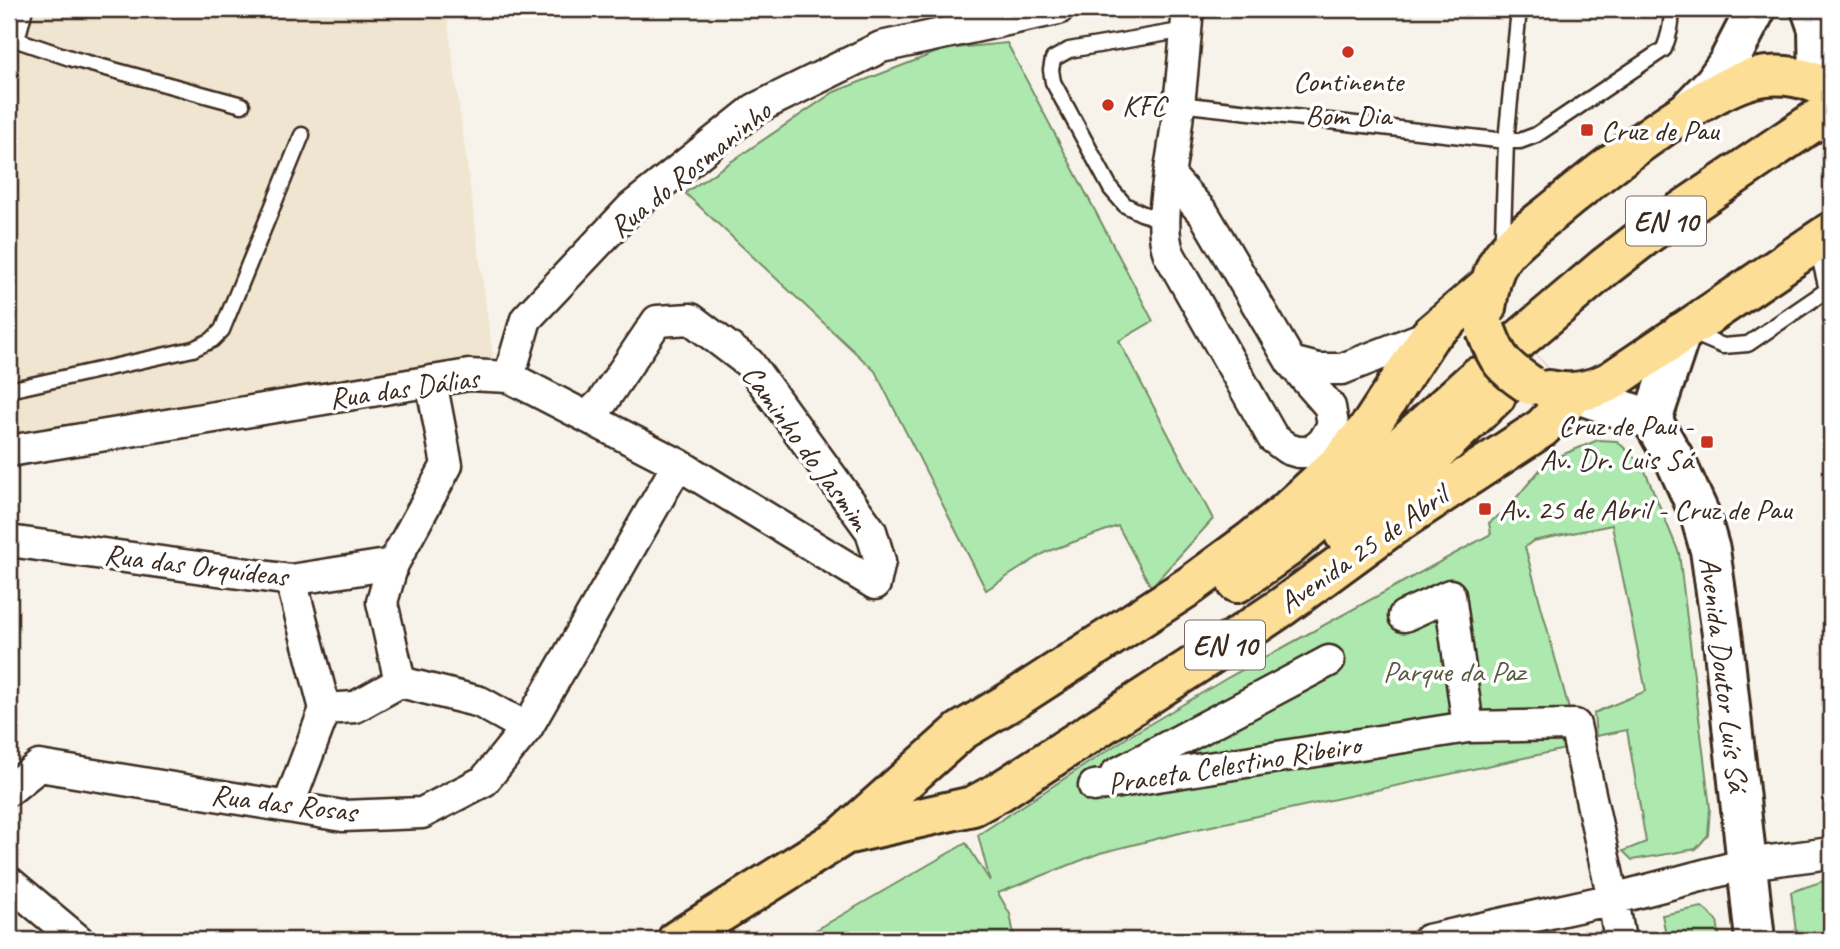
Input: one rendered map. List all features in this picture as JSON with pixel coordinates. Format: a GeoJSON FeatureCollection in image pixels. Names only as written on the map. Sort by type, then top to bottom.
{"type":"FeatureCollection","features":[{"type":"Feature","properties":{"kind":"main road","name":"Avenida 25 de Abril"},"geometry":{"type":"LineString","coordinates":[[677,940],[843,835],[961,732],[1191,585],[1286,512],[1339,463],[1371,425],[1430,335],[1492,276],[1502,257],[1523,236],[1611,163],[1685,113],[1732,86],[1755,78],[1802,78],[1827,100]]}},
{"type":"Feature","properties":{"kind":"main road","name":"EN 10"},"geometry":{"type":"LineString","coordinates":[[843,835],[986,771],[1263,596],[1330,546],[1396,489],[1508,364],[1572,325],[1678,242],[1827,100]]}},
{"type":"Feature","properties":{"kind":"main road","name":"Avenida 25 de Abril"},"geometry":{"type":"LineString","coordinates":[[843,835],[972,806],[999,792],[1215,652],[1394,526],[1542,428],[1575,394],[1611,381],[1825,237]]}},
{"type":"Feature","properties":{"kind":"main road"},"geometry":{"type":"LineString","coordinates":[[1492,276],[1486,313],[1508,364],[1552,391],[1575,394]]}},
{"type":"Feature","properties":{"kind":"street","name":"Rua do Rosmaninho"},"geometry":{"type":"LineString","coordinates":[[509,377],[526,319],[631,208],[755,109],[881,47],[1058,9]]}},
{"type":"Feature","properties":{"kind":"street"},"geometry":{"type":"LineString","coordinates":[[1685,113],[1714,83],[1728,63],[1756,9]]}},
{"type":"Feature","properties":{"kind":"street"},"geometry":{"type":"LineString","coordinates":[[1811,9],[1818,29],[1827,100]]}},
{"type":"Feature","properties":{"kind":"street"},"geometry":{"type":"LineString","coordinates":[[1170,176],[1210,221],[1291,362],[1330,407],[1333,425],[1324,442],[1308,452],[1288,449],[1273,438],[1165,244],[1164,220],[1187,19]]}},
{"type":"Feature","properties":{"kind":"street","name":"Caminho do Jasmim"},"geometry":{"type":"LineString","coordinates":[[587,417],[603,401],[657,321],[691,319],[749,363],[871,531],[880,561],[875,584]]}},
{"type":"Feature","properties":{"kind":"street"},"geometry":{"type":"LineString","coordinates":[[1575,394],[1652,420],[1683,331]]}},
{"type":"Feature","properties":{"kind":"street"},"geometry":{"type":"LineString","coordinates":[[1291,362],[1311,368],[1342,369],[1430,335]]}},
{"type":"Feature","properties":{"kind":"street","name":"Rua das Dálias"},"geometry":{"type":"LineString","coordinates":[[9,452],[469,375],[509,377],[678,464],[875,584]]}},
{"type":"Feature","properties":{"kind":"street"},"geometry":{"type":"LineString","coordinates":[[400,681],[382,602],[393,564],[447,465],[431,381]]}},
{"type":"Feature","properties":{"kind":"street","name":"Avenida Doutor Luís Sá"},"geometry":{"type":"LineString","coordinates":[[1652,420],[1675,460],[1700,515],[1710,550],[1723,641],[1755,940]]}},
{"type":"Feature","properties":{"kind":"street","name":"Rua das Rosas"},"geometry":{"type":"LineString","coordinates":[[9,790],[39,766],[343,816],[422,813],[484,781],[527,728],[678,464]]}},
{"type":"Feature","properties":{"kind":"street","name":"Rua das Orquídeas"},"geometry":{"type":"LineString","coordinates":[[9,541],[291,580],[393,564]]}},
{"type":"Feature","properties":{"kind":"street"},"geometry":{"type":"LineString","coordinates":[[288,807],[325,709],[291,580]]}},
{"type":"Feature","properties":{"kind":"street"},"geometry":{"type":"LineString","coordinates":[[1404,615],[1450,596],[1468,727]]}},
{"type":"Feature","properties":{"kind":"street","name":"Praceta Celestino Ribeiro"},"geometry":{"type":"LineString","coordinates":[[1329,661],[1094,786],[1468,727],[1575,724],[1614,899]]}},
{"type":"Feature","properties":{"kind":"street"},"geometry":{"type":"LineString","coordinates":[[325,709],[355,707],[400,681],[480,702],[527,728]]}},
{"type":"Feature","properties":{"kind":"street"},"geometry":{"type":"LineString","coordinates":[[1427,940],[1614,899],[1746,864],[1831,853]]}},
{"type":"Feature","properties":{"kind":"street"},"geometry":{"type":"LineString","coordinates":[[9,882],[78,940]]}},
{"type":"Feature","properties":{"kind":"street"},"geometry":{"type":"LineString","coordinates":[[1614,899],[1620,940]]}},
{"type":"Feature","properties":{"kind":"lane"},"geometry":{"type":"LineString","coordinates":[[25,9],[13,40],[242,105]]}},
{"type":"Feature","properties":{"kind":"lane"},"geometry":{"type":"LineString","coordinates":[[1492,276],[1503,234],[1506,141],[1519,9]]}},
{"type":"Feature","properties":{"kind":"lane"},"geometry":{"type":"LineString","coordinates":[[1179,104],[1520,141],[1536,135],[1664,49],[1670,34],[1671,9]]}},
{"type":"Feature","properties":{"kind":"lane"},"geometry":{"type":"LineString","coordinates":[[1164,220],[1125,205],[1111,189],[1053,82],[1051,70],[1053,59],[1069,50],[1187,19]]}},
{"type":"Feature","properties":{"kind":"lane"},"geometry":{"type":"LineString","coordinates":[[9,390],[193,349],[212,340],[222,330],[302,135]]}},
{"type":"Feature","properties":{"kind":"shaded area"},"geometry":{"type":"Polygon","coordinates":[[[9,9],[446,9],[493,357],[9,435],[9,9]]]}},
{"type":"Feature","properties":{"kind":"green space"},"geometry":{"type":"Polygon","coordinates":[[[1007,43],[1153,321],[1119,341],[1213,519],[1151,587],[1118,526],[1046,552],[986,590],[875,371],[685,193],[834,92],[945,49],[1007,43]]]}},
{"type":"Feature","properties":{"kind":"green space","name":"Parque da Paz"},"geometry":{"type":"Polygon","coordinates":[[[1598,440],[1617,441],[1643,466],[1679,553],[1710,808],[1708,835],[1696,849],[1632,860],[1623,851],[1646,842],[1627,730],[1596,736],[1594,713],[1646,691],[1612,525],[1533,541],[1525,547],[1579,746],[1184,832],[1100,853],[998,893],[1010,914],[1015,940],[799,940],[966,843],[990,881],[978,835],[1128,737],[1229,677],[1491,534],[1489,523],[1506,510],[1544,465],[1598,440]]]}},
{"type":"Feature","properties":{"kind":"green space"},"geometry":{"type":"Polygon","coordinates":[[[1826,880],[1831,940],[1797,940],[1791,892],[1826,880]]]}},
{"type":"Feature","properties":{"kind":"green space"},"geometry":{"type":"Polygon","coordinates":[[[1702,907],[1717,920],[1720,940],[1667,940],[1662,915],[1702,907]]]}},
{"type":"Feature","properties":{"kind":"tunnel"},"geometry":{"type":"LineString","coordinates":[[1496,396],[1538,356]]}},
{"type":"Feature","properties":{"kind":"place","name":"Continente Bom Dia"},"geometry":{"type":"Point","coordinates":[1348,52]}},
{"type":"Feature","properties":{"kind":"place","name":"KFC"},"geometry":{"type":"Point","coordinates":[1108,105]}},
{"type":"Feature","properties":{"kind":"place","name":"Cruz de Pau"},"geometry":{"type":"Point","coordinates":[1587,130]}},
{"type":"Feature","properties":{"kind":"place","name":"Cruz de Pau - Av. Dr. Luis Sá"},"geometry":{"type":"Point","coordinates":[1707,442]}},
{"type":"Feature","properties":{"kind":"place","name":"Av. 25 de Abril - Cruz de Pau"},"geometry":{"type":"Point","coordinates":[1485,509]}}]}
